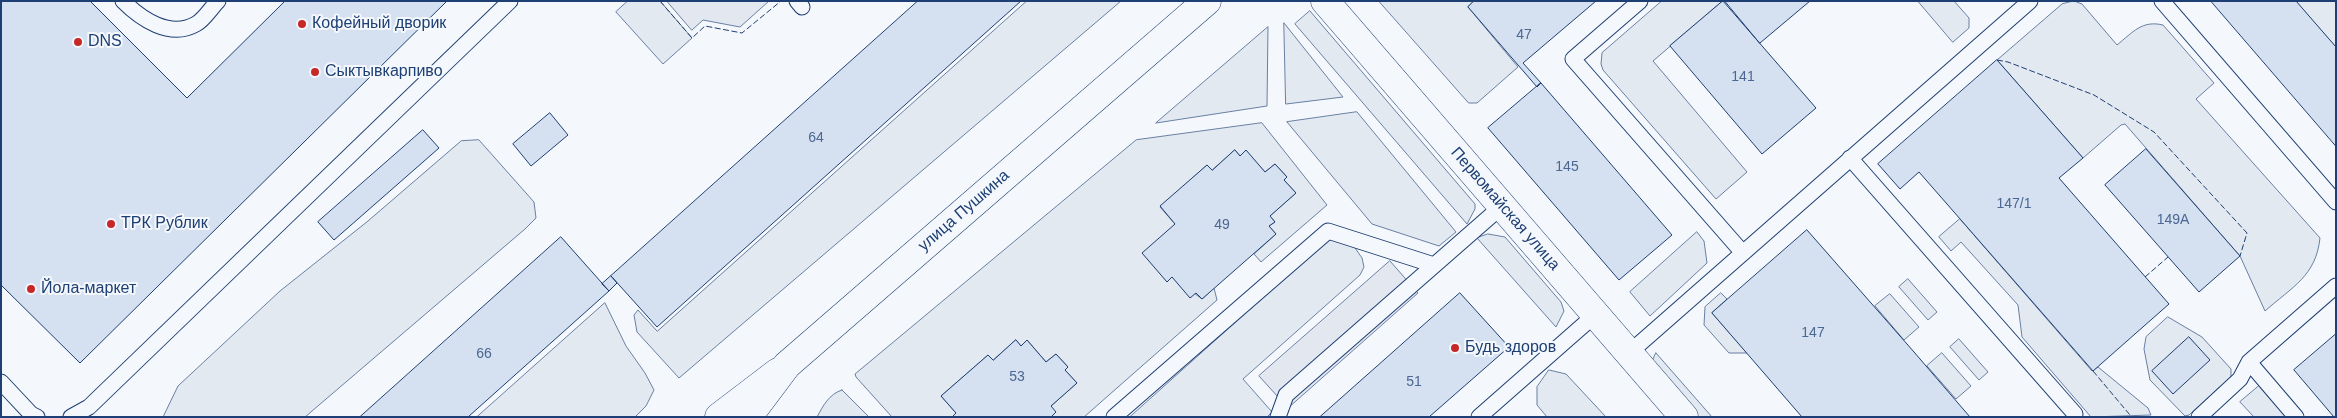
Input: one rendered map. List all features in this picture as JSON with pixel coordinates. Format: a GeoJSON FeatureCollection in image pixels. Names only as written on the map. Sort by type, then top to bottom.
{"type":"FeatureCollection","features":[{"type":"Feature","properties":{"kind":"street","name":"улица Пушкина"},"geometry":{"type":"LineString","coordinates":[[719,417],[787,365],[1207,1]]}},
{"type":"Feature","properties":{"kind":"street","name":"Первомайская улица"},"geometry":{"type":"LineString","coordinates":[[1325,1],[1684,417]]}},
{"type":"Feature","properties":{"kind":"street"},"geometry":{"type":"LineString","coordinates":[[748,417],[787,365]]}},
{"type":"Feature","properties":{"kind":"lane"},"geometry":{"type":"LineString","coordinates":[[123,1],[136,14],[154,25],[180,29],[197,24],[218,1]]}},
{"type":"Feature","properties":{"kind":"lane"},"geometry":{"type":"LineString","coordinates":[[71,417],[89,407],[510,1]]}},
{"type":"Feature","properties":{"kind":"lane"},"geometry":{"type":"LineString","coordinates":[[1640,1],[1573,58],[1743,253]]}},
{"type":"Feature","properties":{"kind":"lane"},"geometry":{"type":"LineString","coordinates":[[1629,353],[2030,1]]}},
{"type":"Feature","properties":{"kind":"lane"},"geometry":{"type":"LineString","coordinates":[[2162,1],[2336,202]]}},
{"type":"Feature","properties":{"kind":"lane"},"geometry":{"type":"LineString","coordinates":[[1850,158],[2075,414]]}},
{"type":"Feature","properties":{"kind":"lane"},"geometry":{"type":"LineString","coordinates":[[1278,417],[1286,395],[1502,206]]}},
{"type":"Feature","properties":{"kind":"lane"},"geometry":{"type":"LineString","coordinates":[[1114,417],[1328,231],[1434,265]]}},
{"type":"Feature","properties":{"kind":"lane"},"geometry":{"type":"LineString","coordinates":[[2199,417],[2240,379],[2249,362],[2336,286]]}},
{"type":"Feature","properties":{"kind":"lane"},"geometry":{"type":"LineString","coordinates":[[1479,417],[1596,314]]}},
{"type":"Feature","properties":{"kind":"lane"},"geometry":{"type":"LineString","coordinates":[[2249,362],[2296,417]]}},
{"type":"Feature","properties":{"kind":"lane"},"geometry":{"type":"LineString","coordinates":[[1,382],[31,414],[38,417]]}},
{"type":"Feature","properties":{"kind":"shaded area"},"geometry":{"type":"Polygon","coordinates":[[[628,1],[660,1],[692,38],[663,64],[616,12],[628,1]]]}},
{"type":"Feature","properties":{"kind":"shaded area"},"geometry":{"type":"Polygon","coordinates":[[[667,1],[769,1],[740,27],[703,20],[692,30],[667,1]]]}},
{"type":"Feature","properties":{"kind":"shaded area"},"geometry":{"type":"Polygon","coordinates":[[[1027,1],[1121,1],[679,378],[637,332],[634,315],[638,310],[657,331],[1027,1]]]}},
{"type":"Feature","properties":{"kind":"shaded area"},"geometry":{"type":"Polygon","coordinates":[[[1379,1],[1474,1],[1468,7],[1518,67],[1477,103],[1469,103],[1379,1]]]}},
{"type":"Feature","properties":{"kind":"shaded area"},"geometry":{"type":"Polygon","coordinates":[[[1662,1],[1723,1],[1653,61],[1747,172],[1716,199],[1603,70],[1601,64],[1602,53],[1662,1]]]}},
{"type":"Feature","properties":{"kind":"shaded area"},"geometry":{"type":"Polygon","coordinates":[[[1918,1],[1954,1],[1969,18],[1969,28],[1953,42],[1918,1]]]}},
{"type":"Feature","properties":{"kind":"shaded area"},"geometry":{"type":"Polygon","coordinates":[[[2074,1],[2082,4],[2117,45],[2138,28],[2149,24],[2163,25],[2214,83],[2196,99],[2320,238],[2314,262],[2308,271],[2301,280],[2265,311],[2240,256],[2125,124],[2121,125],[2083,158],[1997,60],[2062,4],[2074,1]]]}},
{"type":"Feature","properties":{"kind":"shaded area"},"geometry":{"type":"Polygon","coordinates":[[[2296,1],[2336,1],[2336,47],[2296,1]]]}},
{"type":"Feature","properties":{"kind":"shaded area"},"geometry":{"type":"Polygon","coordinates":[[[1310,11],[1475,204],[1475,209],[1467,224],[1295,24],[1310,11]]]}},
{"type":"Feature","properties":{"kind":"shaded area"},"geometry":{"type":"Polygon","coordinates":[[[1284,23],[1343,97],[1286,104],[1284,23]]]}},
{"type":"Feature","properties":{"kind":"shaded area"},"geometry":{"type":"Polygon","coordinates":[[[1268,27],[1267,106],[1156,123],[1268,27]]]}},
{"type":"Feature","properties":{"kind":"shaded area"},"geometry":{"type":"Polygon","coordinates":[[[1357,112],[1456,232],[1439,246],[1372,224],[1287,122],[1357,112]]]}},
{"type":"Feature","properties":{"kind":"shaded area"},"geometry":{"type":"Polygon","coordinates":[[[1262,123],[1327,205],[1261,262],[1254,254],[1276,234],[1269,226],[1275,222],[1270,216],[1296,193],[1284,180],[1287,177],[1275,164],[1265,172],[1246,151],[1240,156],[1235,150],[1212,170],[1207,165],[1160,207],[1175,224],[1167,281],[1172,277],[1202,299],[1214,288],[1217,300],[1084,417],[1051,417],[1051,406],[1077,383],[1065,370],[1068,367],[1056,354],[1046,362],[1027,340],[1021,346],[1016,340],[993,360],[988,355],[941,396],[956,413],[952,417],[892,417],[856,377],[855,374],[1136,140],[1262,123]]]}},
{"type":"Feature","properties":{"kind":"shaded area"},"geometry":{"type":"Polygon","coordinates":[[[479,140],[534,202],[536,218],[525,229],[305,417],[163,417],[178,386],[280,291],[368,221],[461,141],[479,140]]]}},
{"type":"Feature","properties":{"kind":"shaded area"},"geometry":{"type":"Polygon","coordinates":[[[1960,219],[2092,371],[2098,367],[2148,408],[2151,415],[2091,417],[2022,337],[2018,305],[1961,242],[1951,251],[1939,237],[1960,219]]]}},
{"type":"Feature","properties":{"kind":"shaded area"},"geometry":{"type":"Polygon","coordinates":[[[1697,232],[1704,241],[1707,263],[1650,316],[1630,292],[1697,232]]]}},
{"type":"Feature","properties":{"kind":"shaded area"},"geometry":{"type":"Polygon","coordinates":[[[1488,234],[1505,237],[1561,302],[1564,311],[1556,327],[1477,238],[1488,234]]]}},
{"type":"Feature","properties":{"kind":"shaded area"},"geometry":{"type":"Polygon","coordinates":[[[1329,239],[1353,245],[1362,258],[1364,267],[1360,275],[1243,379],[1272,412],[1267,417],[1130,417],[1329,239]]]}},
{"type":"Feature","properties":{"kind":"shaded area"},"geometry":{"type":"Polygon","coordinates":[[[1390,261],[1418,293],[1288,408],[1259,376],[1390,261]]]}},
{"type":"Feature","properties":{"kind":"shaded area"},"geometry":{"type":"Polygon","coordinates":[[[1908,279],[1937,312],[1928,320],[1899,287],[1908,279]]]}},
{"type":"Feature","properties":{"kind":"shaded area"},"geometry":{"type":"Polygon","coordinates":[[[1721,293],[1727,299],[1712,313],[1747,353],[1729,353],[1704,325],[1705,307],[1721,293]]]}},
{"type":"Feature","properties":{"kind":"shaded area"},"geometry":{"type":"Polygon","coordinates":[[[1890,294],[1919,327],[1904,340],[1875,306],[1890,294]]]}},
{"type":"Feature","properties":{"kind":"shaded area"},"geometry":{"type":"Polygon","coordinates":[[[605,303],[626,346],[645,373],[654,390],[646,406],[635,417],[477,417],[605,303]]]}},
{"type":"Feature","properties":{"kind":"shaded area"},"geometry":{"type":"Polygon","coordinates":[[[2168,317],[2202,337],[2231,369],[2231,377],[2189,415],[2185,416],[2150,380],[2144,349],[2146,337],[2168,317]]]}},
{"type":"Feature","properties":{"kind":"shaded area"},"geometry":{"type":"Polygon","coordinates":[[[1959,339],[1988,372],[1979,380],[1950,347],[1959,339]]]}},
{"type":"Feature","properties":{"kind":"shaded area"},"geometry":{"type":"Polygon","coordinates":[[[1656,353],[1712,417],[1697,417],[1654,367],[1652,362],[1656,353]]]}},
{"type":"Feature","properties":{"kind":"shaded area"},"geometry":{"type":"Polygon","coordinates":[[[1942,353],[1971,386],[1956,399],[1927,366],[1942,353]]]}},
{"type":"Feature","properties":{"kind":"shaded area"},"geometry":{"type":"Polygon","coordinates":[[[1549,370],[1566,374],[1606,417],[1547,417],[1537,405],[1537,387],[1549,370]]]}},
{"type":"Feature","properties":{"kind":"shaded area"},"geometry":{"type":"Polygon","coordinates":[[[2259,386],[2286,417],[2254,417],[2240,402],[2259,386]]]}},
{"type":"Feature","properties":{"kind":"shaded area"},"geometry":{"type":"Polygon","coordinates":[[[842,390],[869,417],[817,417],[830,397],[842,390]]]}},
{"type":"Feature","properties":{"kind":"building","name":"ТРК Рублик"},"geometry":{"type":"Polygon","coordinates":[[[1,1],[90,1],[187,98],[285,1],[447,1],[80,363],[1,285],[1,1]]]}},
{"type":"Feature","properties":{"kind":"building"},"geometry":{"type":"Polygon","coordinates":[[[918,1],[1021,1],[657,327],[611,276],[918,1]]]}},
{"type":"Feature","properties":{"kind":"building"},"geometry":{"type":"Polygon","coordinates":[[[1474,1],[1596,1],[1523,63],[1541,83],[1537,87],[1468,7],[1474,1]]]}},
{"type":"Feature","properties":{"kind":"building"},"geometry":{"type":"Polygon","coordinates":[[[1723,1],[1816,108],[1762,154],[1670,46],[1723,1]]]}},
{"type":"Feature","properties":{"kind":"building"},"geometry":{"type":"Polygon","coordinates":[[[1725,1],[1810,1],[1760,43],[1725,1]]]}},
{"type":"Feature","properties":{"kind":"building"},"geometry":{"type":"Polygon","coordinates":[[[2211,1],[2296,1],[2336,47],[2336,146],[2211,1]]]}},
{"type":"Feature","properties":{"kind":"building"},"geometry":{"type":"Polygon","coordinates":[[[1997,60],[2083,158],[2059,178],[2169,304],[2093,371],[1919,172],[1900,189],[1878,164],[1997,60]]]}},
{"type":"Feature","properties":{"kind":"building"},"geometry":{"type":"Polygon","coordinates":[[[1541,83],[1672,235],[1619,280],[1488,128],[1541,83]]]}},
{"type":"Feature","properties":{"kind":"building"},"geometry":{"type":"Polygon","coordinates":[[[550,113],[568,135],[531,166],[513,144],[550,113]]]}},
{"type":"Feature","properties":{"kind":"building"},"geometry":{"type":"Polygon","coordinates":[[[423,130],[439,148],[334,240],[318,222],[423,130]]]}},
{"type":"Feature","properties":{"kind":"building"},"geometry":{"type":"Polygon","coordinates":[[[2146,149],[2240,256],[2199,292],[2105,185],[2146,149]]]}},
{"type":"Feature","properties":{"kind":"building"},"geometry":{"type":"Polygon","coordinates":[[[1235,150],[1240,156],[1246,150],[1265,172],[1275,164],[1287,177],[1284,180],[1296,193],[1270,216],[1275,222],[1269,226],[1276,234],[1202,299],[1196,293],[1190,298],[1172,277],[1167,282],[1142,253],[1175,224],[1160,206],[1207,165],[1212,170],[1235,150]]]}},
{"type":"Feature","properties":{"kind":"building"},"geometry":{"type":"Polygon","coordinates":[[[1807,230],[1970,417],[1802,417],[1712,313],[1807,230]]]}},
{"type":"Feature","properties":{"kind":"building"},"geometry":{"type":"Polygon","coordinates":[[[561,237],[609,291],[468,417],[360,417],[561,237]]]}},
{"type":"Feature","properties":{"kind":"building"},"geometry":{"type":"Polygon","coordinates":[[[611,276],[617,283],[609,291],[602,284],[611,276]]]}},
{"type":"Feature","properties":{"kind":"building"},"geometry":{"type":"Polygon","coordinates":[[[1460,293],[1509,347],[1429,417],[1320,417],[1460,293]]]}},
{"type":"Feature","properties":{"kind":"building"},"geometry":{"type":"Polygon","coordinates":[[[2336,334],[2336,417],[2334,417],[2294,370],[2336,334]]]}},
{"type":"Feature","properties":{"kind":"building"},"geometry":{"type":"Polygon","coordinates":[[[2189,337],[2210,360],[2173,394],[2152,371],[2189,337]]]}},
{"type":"Feature","properties":{"kind":"building"},"geometry":{"type":"Polygon","coordinates":[[[1016,340],[1021,346],[1027,340],[1046,362],[1056,354],[1068,367],[1065,370],[1077,383],[1051,406],[1056,412],[1051,417],[952,417],[956,413],[941,396],[988,355],[993,360],[1016,340]]]}},
{"type":"Feature","properties":{"kind":"fence"},"geometry":{"type":"LineString","coordinates":[[660,1],[692,38],[705,26],[742,33],[781,1]]}},
{"type":"Feature","properties":{"kind":"fence"},"geometry":{"type":"LineString","coordinates":[[1997,60],[2008,62],[2094,95],[2154,132],[2247,233],[2240,256]]}},
{"type":"Feature","properties":{"kind":"fence"},"geometry":{"type":"LineString","coordinates":[[2145,277],[2168,257]]}},
{"type":"Feature","properties":{"kind":"fence"},"geometry":{"type":"LineString","coordinates":[[2093,371],[2130,415],[2129,417]]}},
{"type":"Feature","properties":{"kind":"place","name":"Кофейный дворик"},"geometry":{"type":"Point","coordinates":[302,24]}},
{"type":"Feature","properties":{"kind":"place","name":"DNS"},"geometry":{"type":"Point","coordinates":[78,42]}},
{"type":"Feature","properties":{"kind":"place","name":"Сыктывкарпиво"},"geometry":{"type":"Point","coordinates":[315,72]}},
{"type":"Feature","properties":{"kind":"place","name":"ТРК Рублик"},"geometry":{"type":"Point","coordinates":[111,224]}},
{"type":"Feature","properties":{"kind":"place","name":"Йола-маркет"},"geometry":{"type":"Point","coordinates":[31,289]}},
{"type":"Feature","properties":{"kind":"place","name":"Будь здоров"},"geometry":{"type":"Point","coordinates":[1455,348]}}]}
